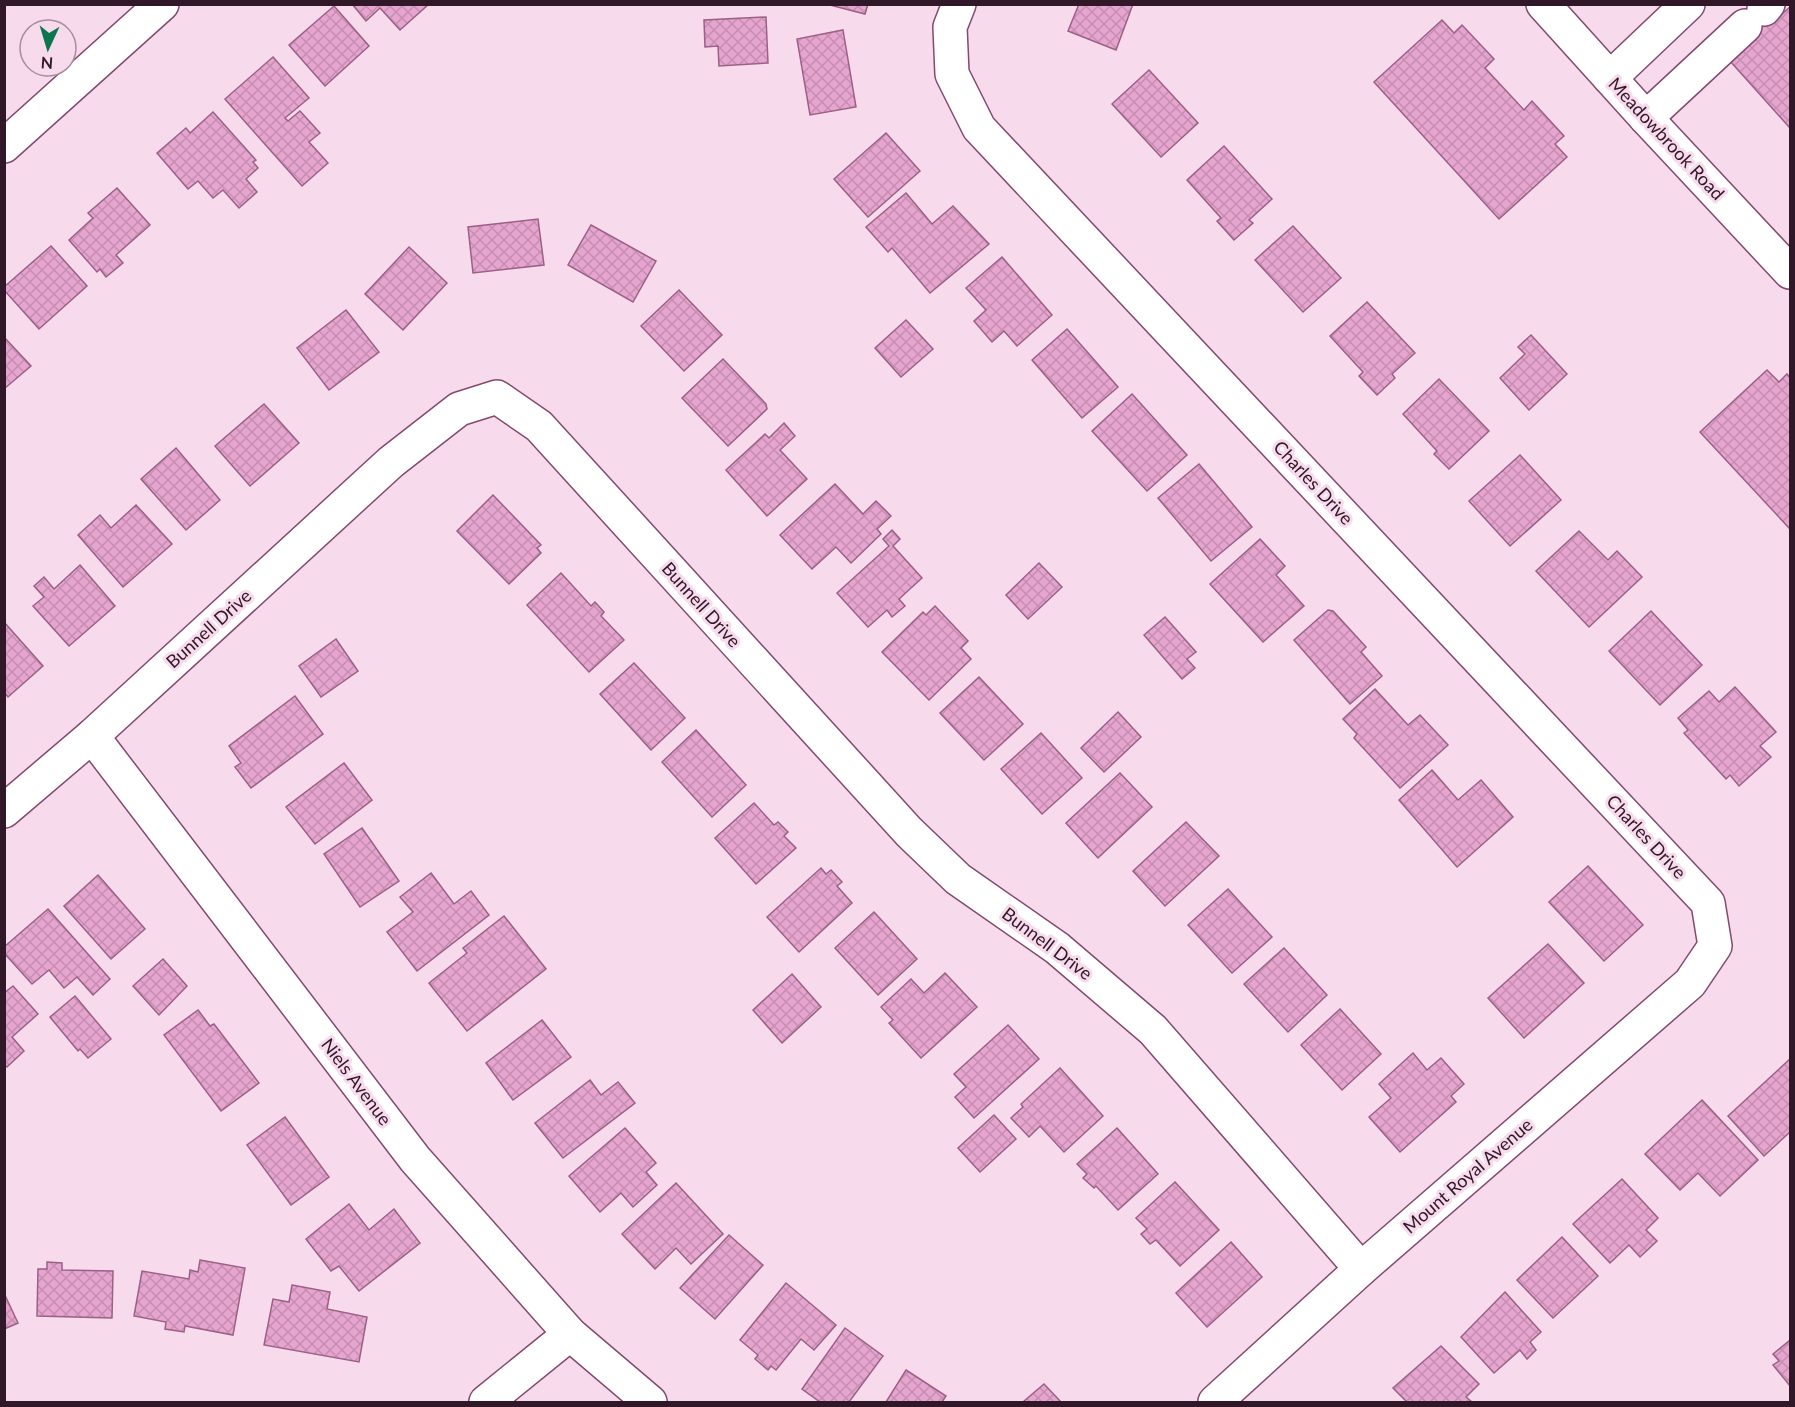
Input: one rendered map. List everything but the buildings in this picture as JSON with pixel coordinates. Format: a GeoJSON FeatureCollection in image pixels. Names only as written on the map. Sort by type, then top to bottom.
{"type":"FeatureCollection","features":[{"type":"Feature","properties":{"kind":"street"},"geometry":{"type":"LineString","coordinates":[[4,146],[162,4]]}},
{"type":"Feature","properties":{"kind":"street","name":"Charles Drive"},"geometry":{"type":"LineString","coordinates":[[959,4],[950,27],[952,74],[979,128],[1708,903],[1715,946]]}},
{"type":"Feature","properties":{"kind":"street","name":"Meadowbrook Road"},"geometry":{"type":"LineString","coordinates":[[1543,4],[1646,118],[1791,272]]}},
{"type":"Feature","properties":{"kind":"street"},"geometry":{"type":"LineString","coordinates":[[1610,78],[1688,4]]}},
{"type":"Feature","properties":{"kind":"street"},"geometry":{"type":"LineString","coordinates":[[1646,118],[1759,13]]}},
{"type":"Feature","properties":{"kind":"street","name":"Bunnell Drive"},"geometry":{"type":"LineString","coordinates":[[4,811],[92,736],[392,462],[459,409],[497,397],[539,426],[909,832],[958,879],[1057,948],[1153,1030],[1361,1269]]}},
{"type":"Feature","properties":{"kind":"street","name":"Niels Avenue"},"geometry":{"type":"LineString","coordinates":[[92,736],[415,1159],[570,1334],[650,1402]]}},
{"type":"Feature","properties":{"kind":"street","name":"Mount Royal Avenue"},"geometry":{"type":"LineString","coordinates":[[1215,1402],[1361,1269],[1690,983],[1715,946]]}},
{"type":"Feature","properties":{"kind":"street"},"geometry":{"type":"LineString","coordinates":[[486,1402],[570,1334]]}}]}
